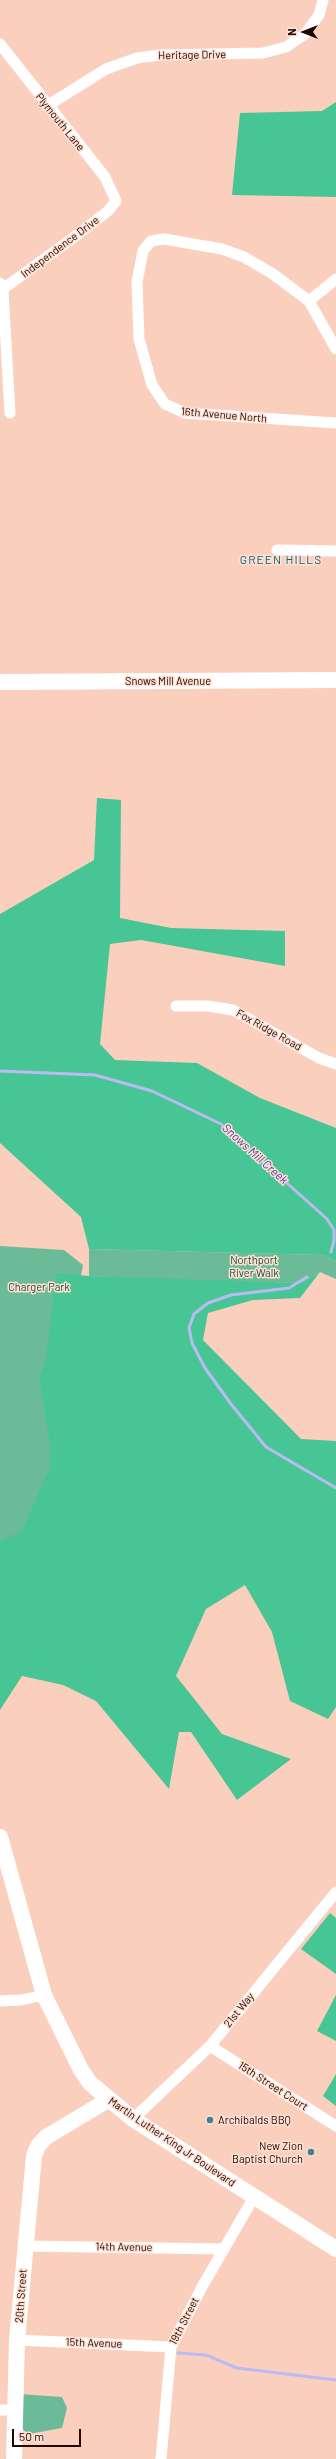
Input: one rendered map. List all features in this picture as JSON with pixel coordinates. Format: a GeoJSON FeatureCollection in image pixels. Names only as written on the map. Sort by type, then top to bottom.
{"type":"FeatureCollection","features":[{"type":"Feature","properties":{"kind":"main road","name":"Snows Mill Avenue"},"geometry":{"type":"LineString","coordinates":[[0,682],[336,680]]}},
{"type":"Feature","properties":{"kind":"main road","name":"Martin Luther King Jr Boulevard"},"geometry":{"type":"LineString","coordinates":[[0,1837],[44,1995],[81,2070],[93,2087],[133,2119],[336,2249]]}},
{"type":"Feature","properties":{"kind":"main road","name":"20th Street"},"geometry":{"type":"LineString","coordinates":[[14,2459],[7,2410],[17,2340],[24,2246],[34,2156],[38,2146],[46,2137],[108,2100]]}},
{"type":"Feature","properties":{"kind":"street","name":"Heritage Drive"},"geometry":{"type":"LineString","coordinates":[[47,106],[106,70],[137,58],[160,55],[263,53],[286,47],[305,34],[319,15],[323,0]]}},
{"type":"Feature","properties":{"kind":"street","name":"Plymouth Lane"},"geometry":{"type":"LineString","coordinates":[[0,44],[47,106],[105,177],[116,201]]}},
{"type":"Feature","properties":{"kind":"street","name":"Independence Drive"},"geometry":{"type":"LineString","coordinates":[[1,288],[77,235],[108,211],[116,201]]}},
{"type":"Feature","properties":{"kind":"street","name":"16th Avenue North"},"geometry":{"type":"LineString","coordinates":[[309,302],[274,274],[244,257],[222,249],[164,239],[151,241],[143,251],[137,282],[139,339],[157,395],[174,410],[207,415],[336,423]]}},
{"type":"Feature","properties":{"kind":"street"},"geometry":{"type":"LineString","coordinates":[[336,279],[309,302],[336,349]]}},
{"type":"Feature","properties":{"kind":"street"},"geometry":{"type":"LineString","coordinates":[[1,288],[10,413]]}},
{"type":"Feature","properties":{"kind":"street"},"geometry":{"type":"LineString","coordinates":[[277,550],[336,551]]}},
{"type":"Feature","properties":{"kind":"street","name":"Fox Ridge Road"},"geometry":{"type":"LineString","coordinates":[[176,1006],[208,1006],[233,1010],[319,1058],[336,1064]]}},
{"type":"Feature","properties":{"kind":"street","name":"21st Way"},"geometry":{"type":"LineString","coordinates":[[133,2119],[210,2046],[336,1892]]}},
{"type":"Feature","properties":{"kind":"street"},"geometry":{"type":"LineString","coordinates":[[0,2001],[21,2000],[44,1995]]}},
{"type":"Feature","properties":{"kind":"street","name":"15th Street Court"},"geometry":{"type":"LineString","coordinates":[[210,2046],[336,2126]]}},
{"type":"Feature","properties":{"kind":"street","name":"19th Street"},"geometry":{"type":"LineString","coordinates":[[162,2459],[168,2360],[171,2347],[254,2197]]}},
{"type":"Feature","properties":{"kind":"street","name":"14th Avenue"},"geometry":{"type":"LineString","coordinates":[[24,2246],[224,2249]]}},
{"type":"Feature","properties":{"kind":"street","name":"15th Avenue"},"geometry":{"type":"LineString","coordinates":[[17,2340],[171,2347]]}},
{"type":"Feature","properties":{"kind":"green space"},"geometry":{"type":"Polygon","coordinates":[[[336,102],[336,197],[232,195],[240,113],[322,111],[336,102]]]}},
{"type":"Feature","properties":{"kind":"green space"},"geometry":{"type":"Polygon","coordinates":[[[97,798],[121,800],[120,918],[171,928],[285,931],[285,966],[141,940],[110,944],[100,1044],[115,1060],[197,1063],[260,1098],[336,1128],[336,1261],[322,1255],[89,1249],[81,1217],[0,1143],[0,914],[94,860],[97,798]]]}},
{"type":"Feature","properties":{"kind":"green space","name":"Charger Park"},"geometry":{"type":"Polygon","coordinates":[[[0,1246],[64,1250],[83,1265],[50,1444],[50,1466],[43,1486],[51,1503],[0,1555],[0,1246]]]}},
{"type":"Feature","properties":{"kind":"green space","name":"Northport River Walk"},"geometry":{"type":"Polygon","coordinates":[[[89,1249],[322,1255],[336,1261],[336,1279],[320,1272],[301,1283],[195,1281],[89,1276],[89,1249]]]}},
{"type":"Feature","properties":{"kind":"green space"},"geometry":{"type":"Polygon","coordinates":[[[320,1272],[300,1298],[253,1300],[208,1313],[203,1340],[301,1439],[336,1441],[336,1707],[328,1719],[290,1701],[272,1632],[245,1585],[206,1609],[176,1676],[222,1734],[291,1759],[237,1800],[191,1732],[179,1732],[169,1789],[96,1701],[63,1685],[22,1676],[0,1710],[0,1541],[22,1531],[50,1466],[50,1444],[39,1377],[46,1360],[56,1273],[89,1276],[301,1283],[320,1272]]]}},
{"type":"Feature","properties":{"kind":"green space"},"geometry":{"type":"Polygon","coordinates":[[[330,1913],[336,1918],[336,1974],[301,1949],[330,1913]]]}},
{"type":"Feature","properties":{"kind":"green space"},"geometry":{"type":"Polygon","coordinates":[[[336,1995],[336,2041],[317,2031],[336,1995]]]}},
{"type":"Feature","properties":{"kind":"green space"},"geometry":{"type":"Polygon","coordinates":[[[336,2074],[336,2106],[323,2096],[336,2074]]]}},
{"type":"Feature","properties":{"kind":"green space"},"geometry":{"type":"Polygon","coordinates":[[[19,2394],[62,2397],[67,2408],[62,2428],[29,2434],[17,2425],[19,2394]]]}},
{"type":"Feature","properties":{"kind":"waterway","name":"Snows Mill Creek"},"geometry":{"type":"LineString","coordinates":[[0,1071],[95,1075],[152,1091],[221,1124],[327,1219],[334,1230],[334,1241],[331,1252]]}},
{"type":"Feature","properties":{"kind":"waterway","name":"Snows Mill Creek"},"geometry":{"type":"LineString","coordinates":[[307,1277],[289,1288],[231,1295],[208,1303],[194,1314],[189,1328],[192,1343],[205,1368],[231,1404],[266,1447],[336,1488]]}},
{"type":"Feature","properties":{"kind":"waterway"},"geometry":{"type":"LineString","coordinates":[[178,2353],[206,2355],[237,2368],[336,2380]]}},
{"type":"Feature","properties":{"kind":"place","name":"Archibalds BBQ"},"geometry":{"type":"Point","coordinates":[210,2120]}},
{"type":"Feature","properties":{"kind":"place","name":"New Zion Baptist Church"},"geometry":{"type":"Point","coordinates":[311,2152]}},
{"type":"Feature","properties":{"kind":"district","name":"GREEN HILLS"},"geometry":{"type":"Point","coordinates":[281,560]}}]}
